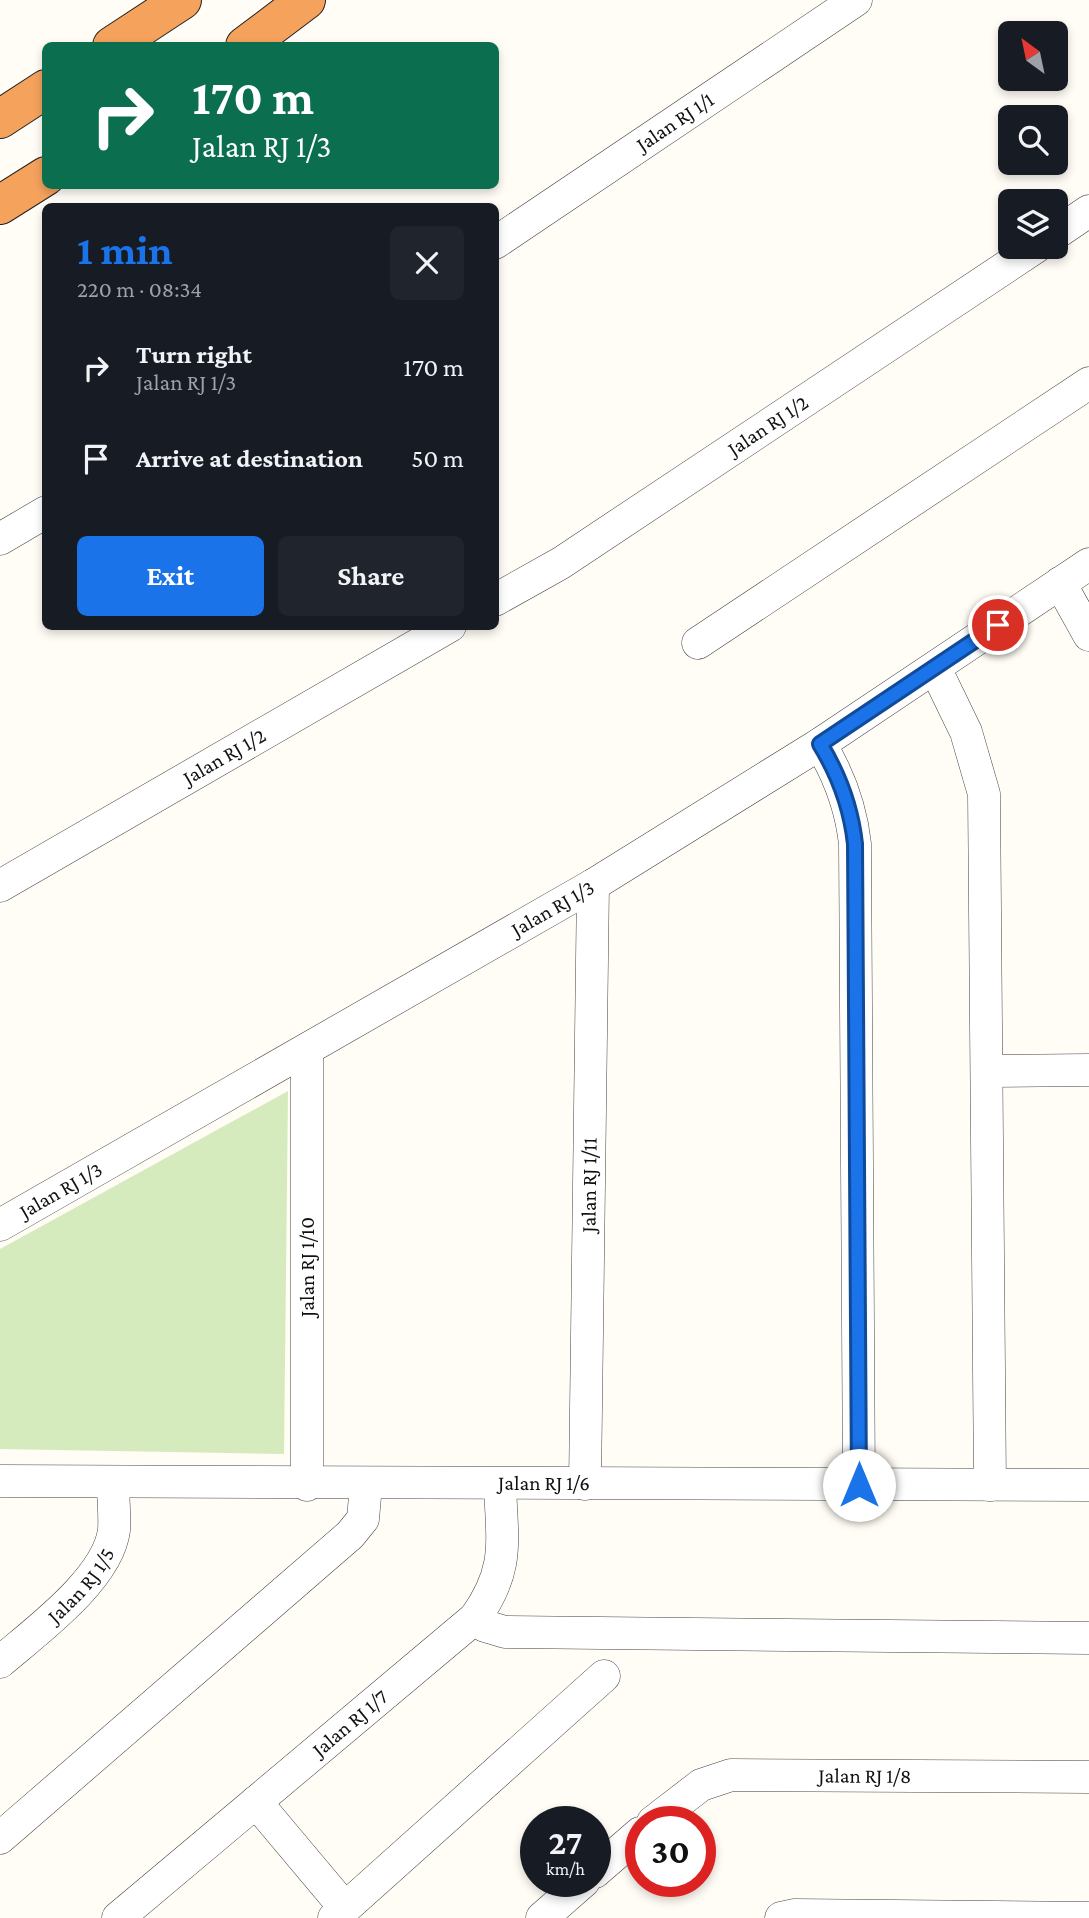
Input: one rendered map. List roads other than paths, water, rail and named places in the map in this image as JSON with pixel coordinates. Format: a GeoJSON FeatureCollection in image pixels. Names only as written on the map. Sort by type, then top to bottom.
{"type":"FeatureCollection","features":[{"type":"Feature","properties":{"kind":"highway"},"geometry":{"type":"LineString","coordinates":[[118,42],[182,0]]}},
{"type":"Feature","properties":{"kind":"highway"},"geometry":{"type":"LineString","coordinates":[[250,42],[306,0]]}},
{"type":"Feature","properties":{"kind":"highway"},"geometry":{"type":"LineString","coordinates":[[0,119],[42,92]]}},
{"type":"Feature","properties":{"kind":"highway"},"geometry":{"type":"LineString","coordinates":[[0,205],[42,179]]}},
{"type":"Feature","properties":{"kind":"street","name":"Jalan RJ 1/1"},"geometry":{"type":"LineString","coordinates":[[499,240],[856,0]]}},
{"type":"Feature","properties":{"kind":"street","name":"Jalan RJ 1/2"},"geometry":{"type":"LineString","coordinates":[[499,598],[561,563],[1018,259]]}},
{"type":"Feature","properties":{"kind":"street"},"geometry":{"type":"LineString","coordinates":[[698,643],[1089,383]]}},
{"type":"Feature","properties":{"kind":"street"},"geometry":{"type":"LineString","coordinates":[[0,539],[42,514]]}},
{"type":"Feature","properties":{"kind":"street","name":"Jalan RJ 1/3"},"geometry":{"type":"LineString","coordinates":[[0,1225],[593,885],[820,744],[1089,564]]}},
{"type":"Feature","properties":{"kind":"street"},"geometry":{"type":"LineString","coordinates":[[1060,583],[1089,635]]}},
{"type":"Feature","properties":{"kind":"street","name":"Jalan RJ 1/2"},"geometry":{"type":"LineString","coordinates":[[0,886],[443,630]]}},
{"type":"Feature","properties":{"kind":"street"},"geometry":{"type":"LineString","coordinates":[[935,667],[965,732],[984,794],[989,1071],[990,1485]]}},
{"type":"Feature","properties":{"kind":"street"},"geometry":{"type":"LineString","coordinates":[[820,744],[843,790],[852,817],[855,844],[859,1485]]}},
{"type":"Feature","properties":{"kind":"street","name":"Jalan RJ 1/11"},"geometry":{"type":"LineString","coordinates":[[585,1484],[593,885]]}},
{"type":"Feature","properties":{"kind":"street","name":"Jalan RJ 1/10"},"geometry":{"type":"LineString","coordinates":[[307,1050],[307,1485]]}},
{"type":"Feature","properties":{"kind":"street"},"geometry":{"type":"LineString","coordinates":[[989,1071],[1089,1070]]}},
{"type":"Feature","properties":{"kind":"street","name":"Jalan RJ 1/6"},"geometry":{"type":"LineString","coordinates":[[0,1481],[307,1485],[1089,1485]]}},
{"type":"Feature","properties":{"kind":"street","name":"Jalan RJ 1/5"},"geometry":{"type":"LineString","coordinates":[[0,1662],[73,1600],[99,1564],[114,1532],[113,1482]]}},
{"type":"Feature","properties":{"kind":"street"},"geometry":{"type":"LineString","coordinates":[[0,1838],[350,1535],[363,1519],[366,1485]]}},
{"type":"Feature","properties":{"kind":"street","name":"Jalan RJ 1/7"},"geometry":{"type":"LineString","coordinates":[[118,1918],[475,1618],[493,1593],[500,1574],[503,1556],[500,1485]]}},
{"type":"Feature","properties":{"kind":"street"},"geometry":{"type":"LineString","coordinates":[[475,1618],[485,1626],[505,1632],[1089,1638]]}},
{"type":"Feature","properties":{"kind":"street"},"geometry":{"type":"LineString","coordinates":[[256,1802],[340,1913],[604,1676]]}},
{"type":"Feature","properties":{"kind":"street","name":"Jalan RJ 1/8"},"geometry":{"type":"LineString","coordinates":[[674,1806],[701,1785],[731,1775],[1089,1777]]}},
{"type":"Feature","properties":{"kind":"street"},"geometry":{"type":"LineString","coordinates":[[611,1858],[625,1846]]}},
{"type":"Feature","properties":{"kind":"street"},"geometry":{"type":"LineString","coordinates":[[542,1918],[566,1897]]}},
{"type":"Feature","properties":{"kind":"street"},"geometry":{"type":"LineString","coordinates":[[781,1918],[795,1915],[1089,1917]]}}]}
